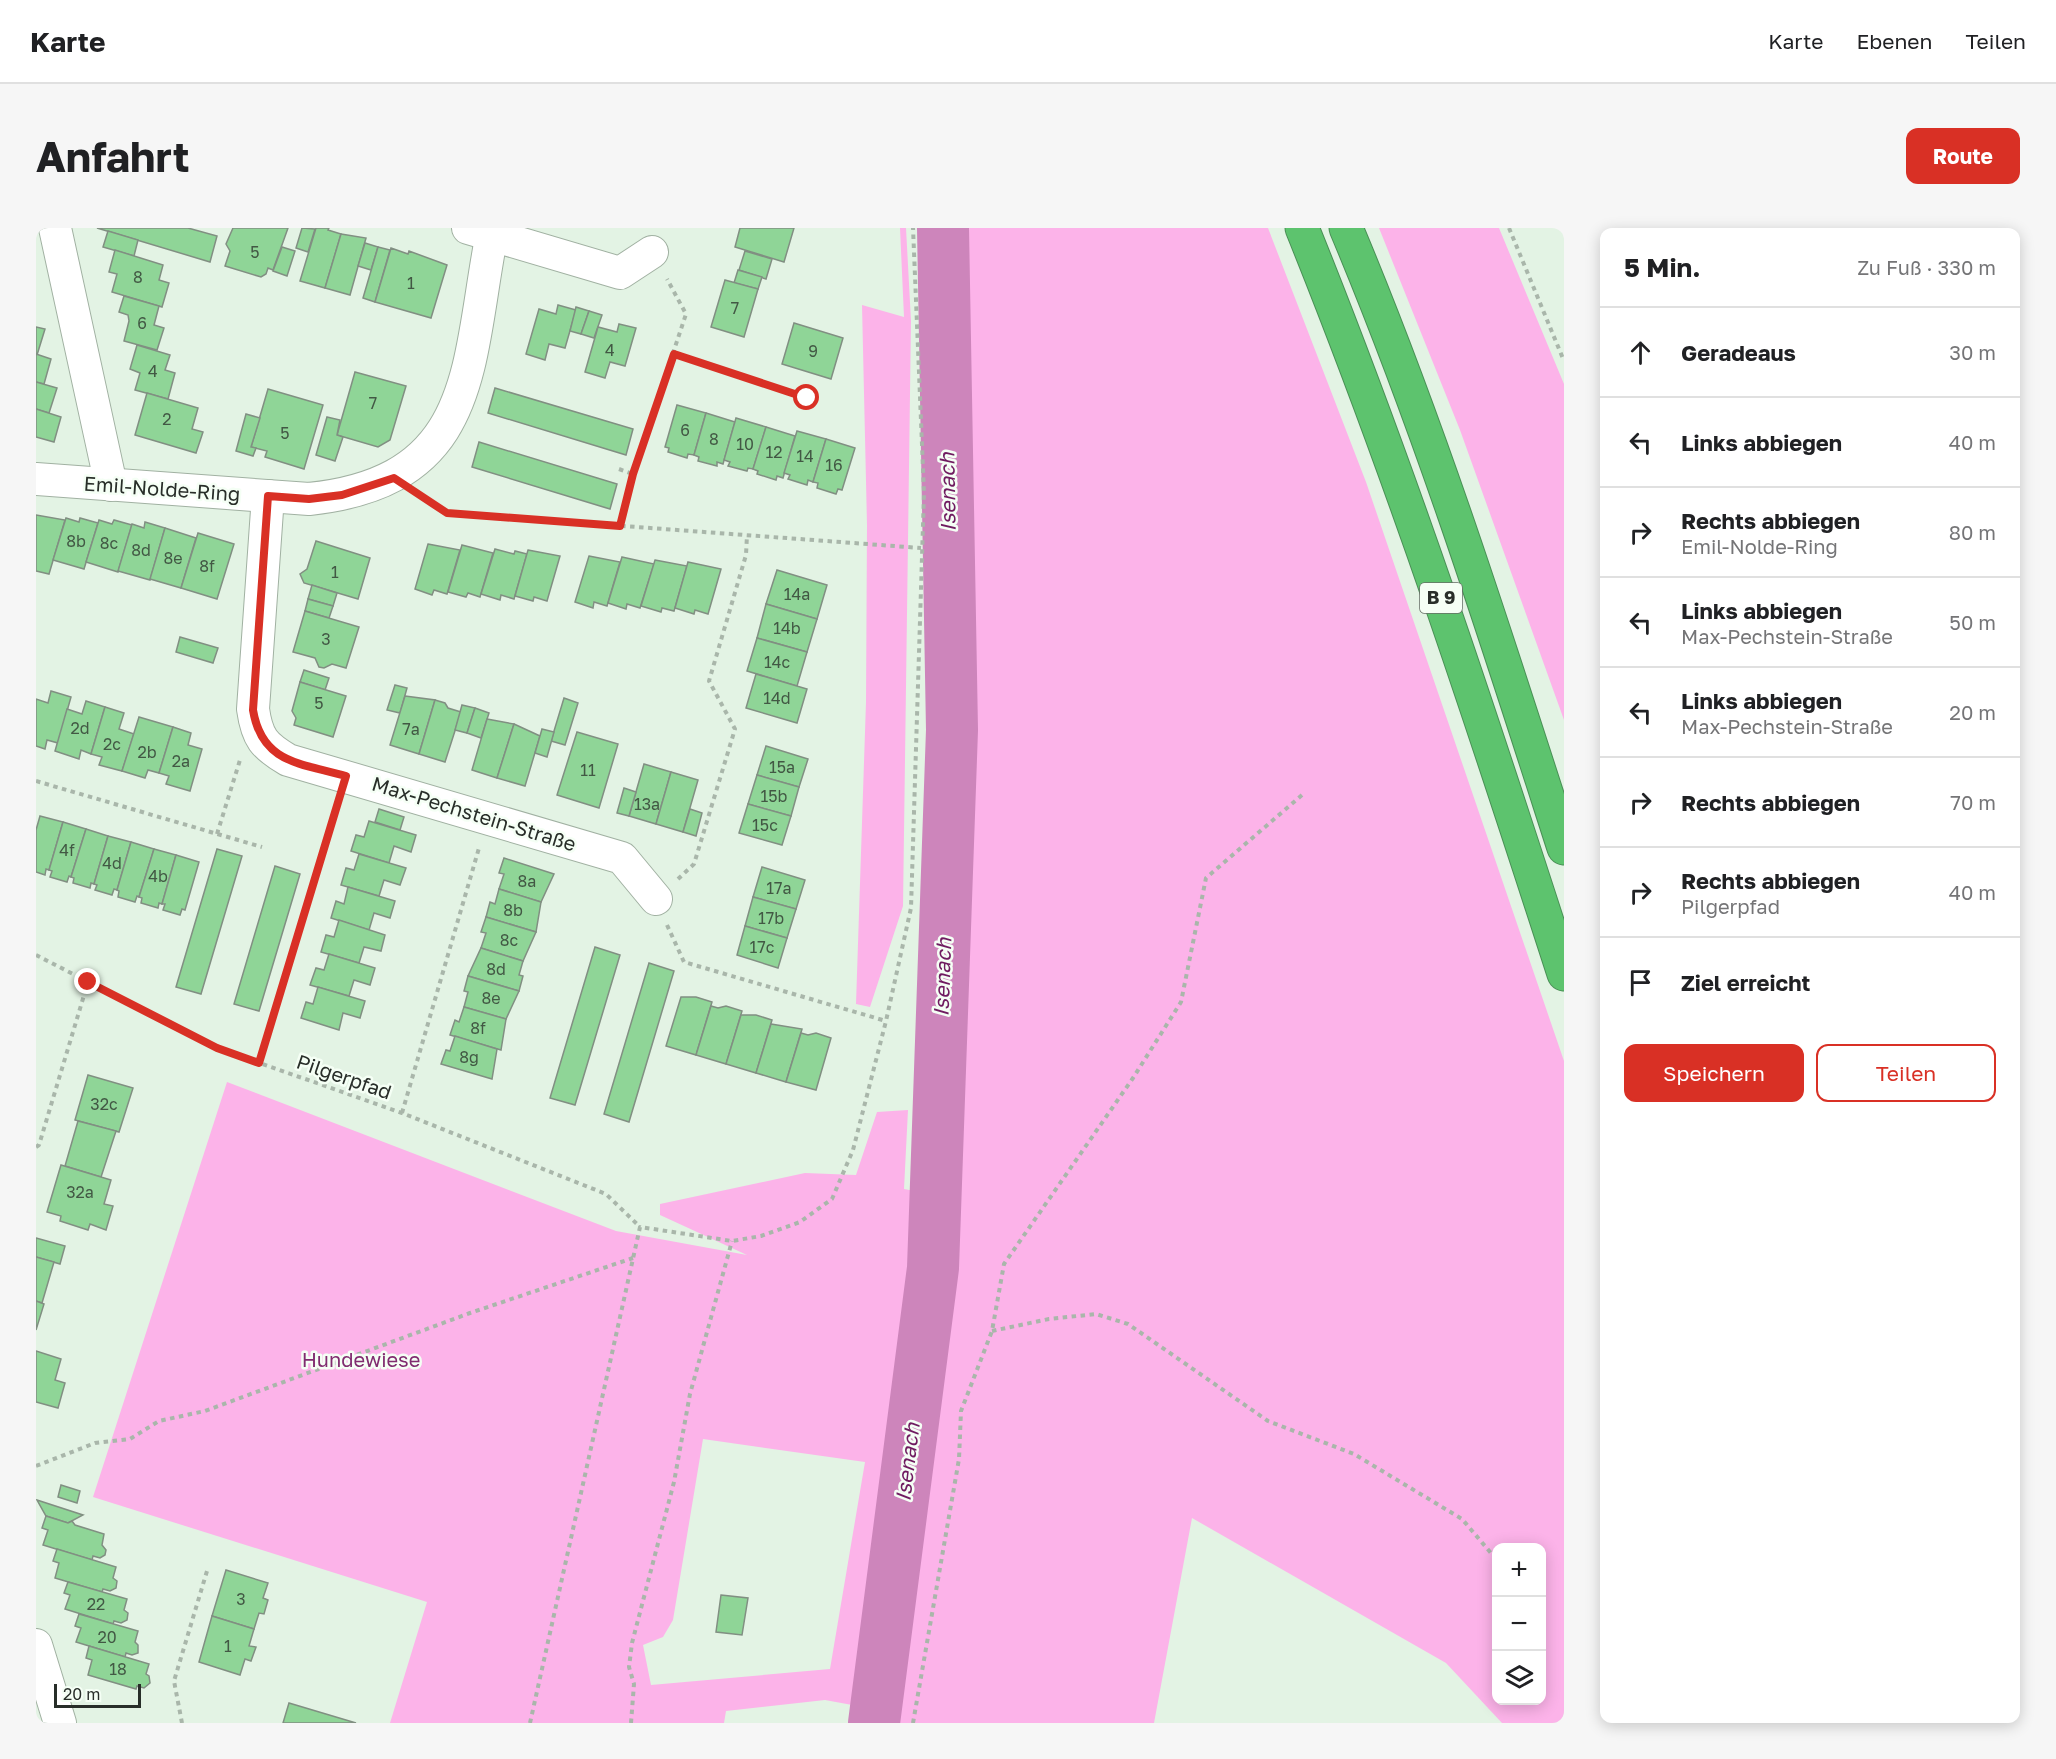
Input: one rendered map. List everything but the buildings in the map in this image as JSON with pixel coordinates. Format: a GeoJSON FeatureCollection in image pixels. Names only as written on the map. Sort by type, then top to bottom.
{"type":"FeatureCollection","features":[{"type":"Feature","properties":{"kind":"highway","name":"B 9"},"geometry":{"type":"LineString","coordinates":[[1302,228],[1344,330],[1418,532],[1564,974]]}},
{"type":"Feature","properties":{"kind":"highway","name":"B 9"},"geometry":{"type":"LineString","coordinates":[[1346,228],[1371,288],[1456,516],[1564,848]]}},
{"type":"Feature","properties":{"kind":"street"},"geometry":{"type":"LineString","coordinates":[[55,228],[111,485]]}},
{"type":"Feature","properties":{"kind":"street"},"geometry":{"type":"LineString","coordinates":[[484,230],[620,273],[652,252]]}},
{"type":"Feature","properties":{"kind":"street","name":"Emil-Nolde-Ring"},"geometry":{"type":"LineString","coordinates":[[36,480],[309,499],[342,495],[394,478],[425,454],[451,419],[467,380],[484,230]]}},
{"type":"Feature","properties":{"kind":"street"},"geometry":{"type":"LineString","coordinates":[[263,741],[256,731],[253,710],[268,496]]}},
{"type":"Feature","properties":{"kind":"street","name":"Max-Pechstein-Straße"},"geometry":{"type":"LineString","coordinates":[[263,741],[269,749],[288,760],[622,858],[656,899]]}},
{"type":"Feature","properties":{"kind":"street"},"geometry":{"type":"LineString","coordinates":[[36,1644],[60,1723]]}},
{"type":"Feature","properties":{"kind":"path"},"geometry":{"type":"LineString","coordinates":[[530,1723],[640,1227],[732,1241],[761,1236],[800,1222],[832,1199],[853,1150],[886,1021],[911,908],[924,493],[913,228]]}},
{"type":"Feature","properties":{"kind":"path"},"geometry":{"type":"LineString","coordinates":[[1509,228],[1564,361]]}},
{"type":"Feature","properties":{"kind":"path"},"geometry":{"type":"LineString","coordinates":[[620,526],[633,474],[686,314],[652,252]]}},
{"type":"Feature","properties":{"kind":"path"},"geometry":{"type":"LineString","coordinates":[[674,354],[807,398]]}},
{"type":"Feature","properties":{"kind":"path"},"geometry":{"type":"LineString","coordinates":[[619,469],[633,474]]}},
{"type":"Feature","properties":{"kind":"path"},"geometry":{"type":"LineString","coordinates":[[394,478],[447,513],[921,548]]}},
{"type":"Feature","properties":{"kind":"path"},"geometry":{"type":"LineString","coordinates":[[747,535],[746,555],[709,681],[735,729],[694,864],[656,899],[684,962],[886,1021]]}},
{"type":"Feature","properties":{"kind":"path"},"geometry":{"type":"LineString","coordinates":[[217,834],[240,760],[263,741]]}},
{"type":"Feature","properties":{"kind":"path"},"geometry":{"type":"LineString","coordinates":[[259,1063],[346,776]]}},
{"type":"Feature","properties":{"kind":"path"},"geometry":{"type":"LineString","coordinates":[[36,781],[262,848]]}},
{"type":"Feature","properties":{"kind":"path"},"geometry":{"type":"LineString","coordinates":[[913,1723],[959,1459],[961,1411],[992,1331],[1004,1264],[1133,1078],[1181,1002],[1206,878],[1302,795]]}},
{"type":"Feature","properties":{"kind":"path"},"geometry":{"type":"LineString","coordinates":[[402,1113],[488,818]]}},
{"type":"Feature","properties":{"kind":"path","name":"Pilgerpfad"},"geometry":{"type":"LineString","coordinates":[[36,955],[217,1048],[402,1113],[606,1194],[640,1227]]}},
{"type":"Feature","properties":{"kind":"path"},"geometry":{"type":"LineString","coordinates":[[36,1147],[39,1145],[88,982]]}},
{"type":"Feature","properties":{"kind":"path"},"geometry":{"type":"LineString","coordinates":[[631,1723],[634,1683],[629,1667],[632,1643],[674,1482],[690,1394],[732,1241]]}},
{"type":"Feature","properties":{"kind":"path"},"geometry":{"type":"LineString","coordinates":[[36,1466],[95,1443],[130,1439],[159,1421],[204,1411],[470,1313],[633,1258]]}},
{"type":"Feature","properties":{"kind":"path"},"geometry":{"type":"LineString","coordinates":[[992,1331],[1049,1319],[1096,1314],[1128,1324],[1268,1421],[1354,1454],[1462,1519],[1492,1553]]}},
{"type":"Feature","properties":{"kind":"path"},"geometry":{"type":"LineString","coordinates":[[183,1723],[174,1681],[207,1571]]}},
{"type":"Feature","properties":{"kind":"green space"},"geometry":{"type":"Polygon","coordinates":[[[900,228],[906,228],[911,321],[903,906],[870,1007],[856,1004],[866,702],[867,525],[862,305],[904,317],[900,228]]]}},
{"type":"Feature","properties":{"kind":"green space","name":"Hundewiese"},"geometry":{"type":"Polygon","coordinates":[[[957,228],[1268,228],[1366,482],[1564,1061],[1564,1723],[1502,1723],[1446,1663],[1192,1518],[1154,1723],[861,1723],[863,1707],[825,1700],[726,1711],[724,1723],[390,1723],[427,1602],[93,1497],[227,1082],[616,1231],[747,1255],[660,1215],[660,1204],[805,1173],[856,1175],[877,1112],[908,1110],[904,1189],[947,1197],[957,228]],[[703,1439],[673,1620],[663,1637],[643,1645],[651,1685],[830,1669],[865,1462],[703,1439]]]}},
{"type":"Feature","properties":{"kind":"green space"},"geometry":{"type":"Polygon","coordinates":[[[1379,228],[1499,228],[1564,384],[1564,720],[1460,430],[1379,228]]]}},
{"type":"Feature","properties":{"kind":"waterway","name":"Isenach"},"geometry":{"type":"LineString","coordinates":[[874,1723],[933,1268],[952,730],[943,228]]}},
{"type":"Feature","properties":{"kind":"route"},"geometry":{"type":"LineString","coordinates":[[88,982],[217,1048],[259,1063],[346,776],[288,760],[269,749],[256,731],[253,710],[268,496],[309,499],[342,495],[394,478],[447,513],[620,526],[633,474],[674,354],[807,398]]}}]}
